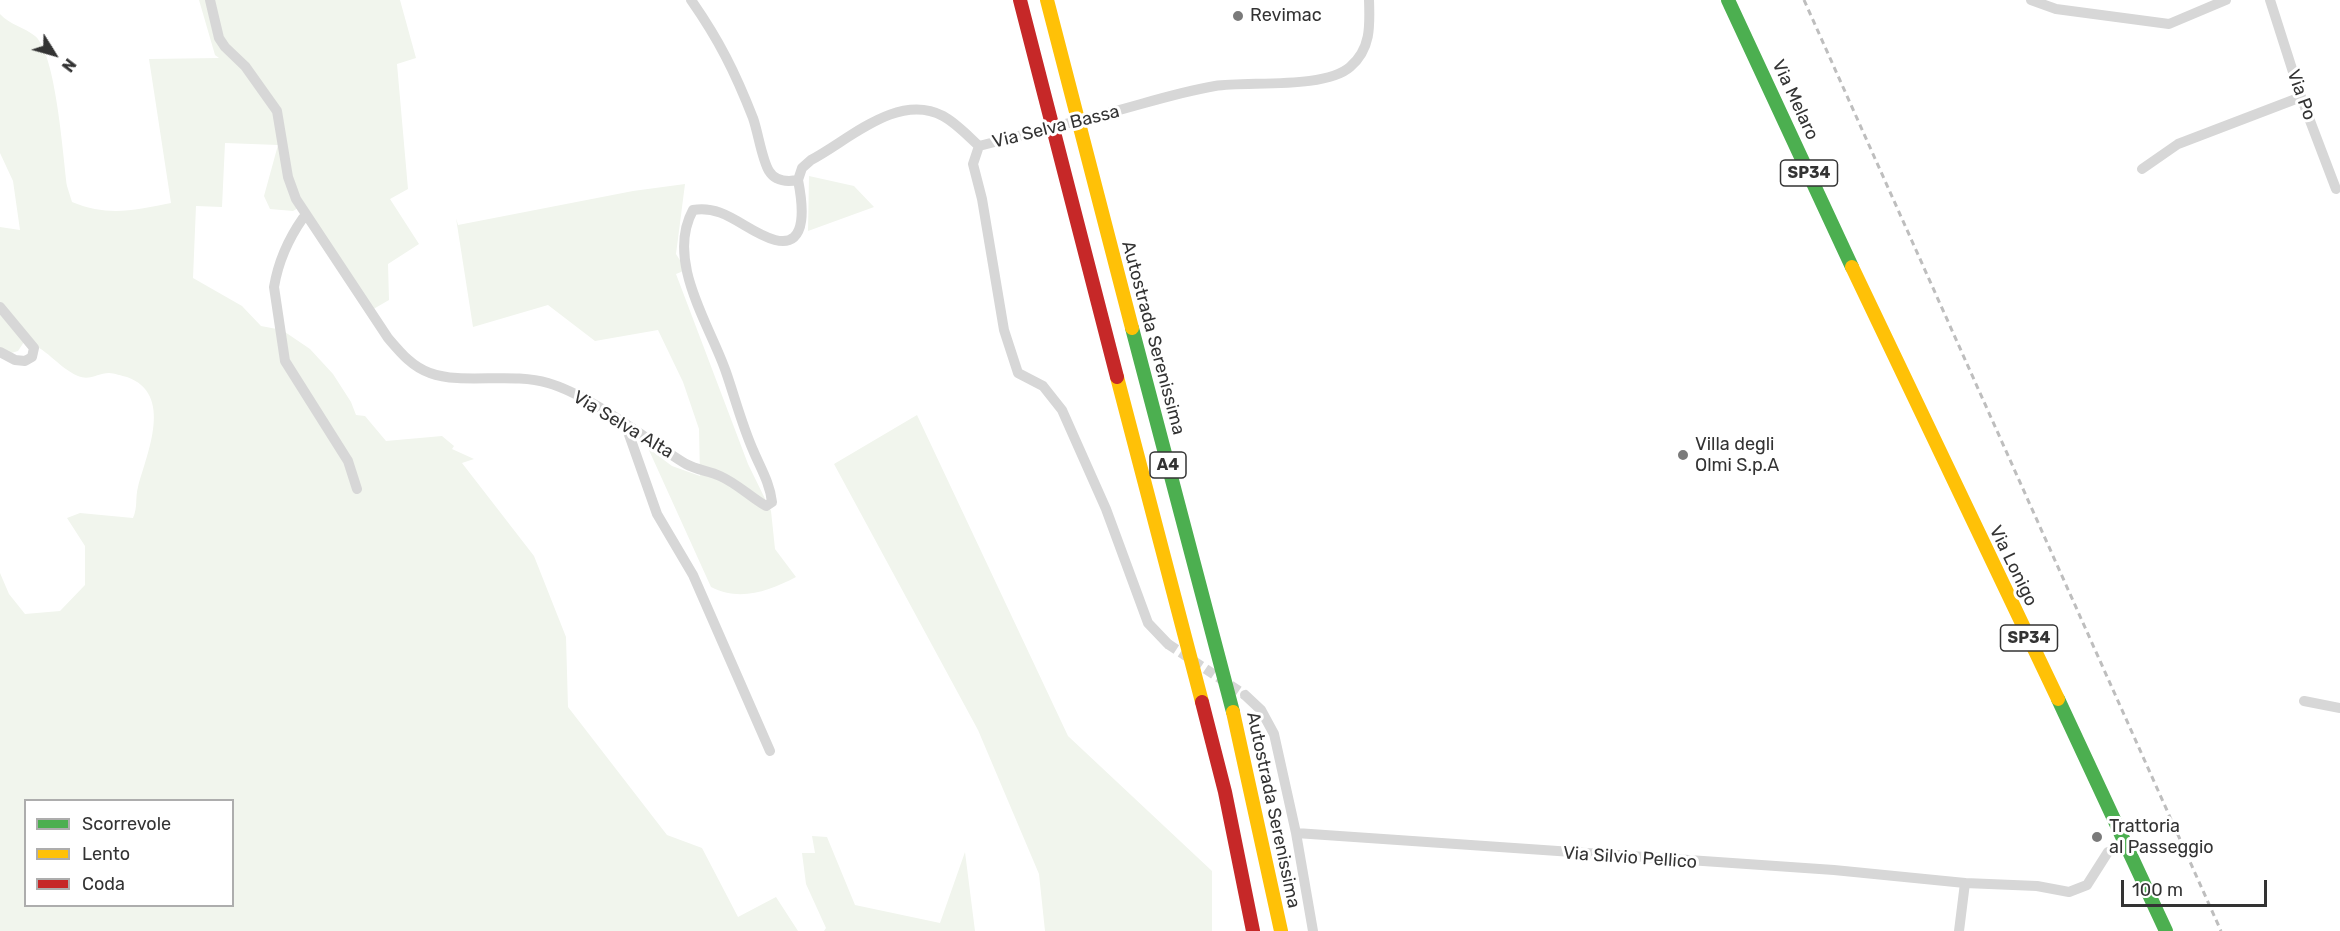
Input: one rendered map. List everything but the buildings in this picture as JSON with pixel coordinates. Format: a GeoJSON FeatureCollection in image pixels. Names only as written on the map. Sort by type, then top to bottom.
{"type":"FeatureCollection","features":[{"type":"Feature","properties":{"kind":"main road","name":"A4"},"geometry":{"type":"LineString","coordinates":[[1020,0],[1225,792],[1253,931]]}},
{"type":"Feature","properties":{"kind":"main road","name":"Autostrada Serenissima"},"geometry":{"type":"LineString","coordinates":[[1047,0],[1253,791],[1281,931]]}},
{"type":"Feature","properties":{"kind":"main road","name":"Via Melaro"},"geometry":{"type":"LineString","coordinates":[[1728,0],[1890,346]]}},
{"type":"Feature","properties":{"kind":"main road","name":"Via Lonigo"},"geometry":{"type":"LineString","coordinates":[[1890,346],[1968,515],[2128,846],[2166,931]]}},
{"type":"Feature","properties":{"kind":"street","name":"Via Selva Alta"},"geometry":{"type":"LineString","coordinates":[[210,0],[219,38],[249,71],[277,111],[288,177],[308,218],[403,357],[430,374],[451,377],[531,379],[550,383],[595,405],[688,465],[719,475],[746,489],[766,506],[771,504],[769,488],[752,449],[725,370],[690,290],[686,230],[693,210],[702,209],[720,212],[777,240],[795,237],[799,233],[801,221],[798,180]]}},
{"type":"Feature","properties":{"kind":"street"},"geometry":{"type":"LineString","coordinates":[[691,0],[729,59],[754,120],[769,171],[778,180],[788,182],[798,180]]}},
{"type":"Feature","properties":{"kind":"street","name":"Via Selva Bassa"},"geometry":{"type":"LineString","coordinates":[[798,180],[802,168],[811,160],[882,118],[910,110],[927,111],[943,116],[979,146],[1215,87],[1338,75],[1349,68],[1367,44],[1370,29],[1369,0]]}},
{"type":"Feature","properties":{"kind":"street"},"geometry":{"type":"LineString","coordinates":[[2033,0],[2056,9],[2169,24],[2226,0]]}},
{"type":"Feature","properties":{"kind":"street","name":"Via Po"},"geometry":{"type":"LineString","coordinates":[[2270,0],[2301,97],[2336,189]]}},
{"type":"Feature","properties":{"kind":"street"},"geometry":{"type":"LineString","coordinates":[[2142,169],[2178,144],[2301,97]]}},
{"type":"Feature","properties":{"kind":"street"},"geometry":{"type":"LineString","coordinates":[[979,146],[973,164],[982,199],[1004,330],[1018,374],[1043,386],[1062,410],[1106,509],[1148,623],[1168,644]]}},
{"type":"Feature","properties":{"kind":"street"},"geometry":{"type":"LineString","coordinates":[[308,218],[303,218],[294,232],[276,276],[274,287],[285,360],[291,374],[348,461],[357,489]]}},
{"type":"Feature","properties":{"kind":"street"},"geometry":{"type":"LineString","coordinates":[[0,307],[34,348],[28,360],[21,362],[0,352]]}},
{"type":"Feature","properties":{"kind":"street"},"geometry":{"type":"LineString","coordinates":[[626,426],[657,514],[693,575],[770,751]]}},
{"type":"Feature","properties":{"kind":"street"},"geometry":{"type":"LineString","coordinates":[[1245,695],[1261,710],[1274,734],[1296,833],[1313,931]]}},
{"type":"Feature","properties":{"kind":"street"},"geometry":{"type":"LineString","coordinates":[[2304,701],[2340,708]]}},
{"type":"Feature","properties":{"kind":"street","name":"Via Silvio Pellico"},"geometry":{"type":"LineString","coordinates":[[1296,833],[1700,863],[1833,870],[1965,883],[2037,886],[2069,892],[2087,885],[2108,852],[2128,846]]}},
{"type":"Feature","properties":{"kind":"street"},"geometry":{"type":"LineString","coordinates":[[1959,931],[1965,883]]}},
{"type":"Feature","properties":{"kind":"shaded area"},"geometry":{"type":"Polygon","coordinates":[[[199,0],[400,0],[416,58],[397,64],[408,189],[390,199],[419,244],[388,264],[389,300],[370,311],[300,207],[293,211],[270,209],[264,196],[278,145],[225,143],[222,207],[196,206],[193,278],[242,306],[261,326],[282,330],[310,349],[333,374],[351,402],[356,415],[365,416],[386,441],[442,436],[454,446],[452,449],[474,459],[462,463],[534,556],[566,637],[568,707],[667,835],[702,848],[738,917],[776,897],[798,931],[0,931],[0,573],[9,594],[25,614],[60,611],[85,585],[85,546],[67,518],[80,513],[133,518],[138,487],[151,442],[154,410],[150,397],[141,385],[127,377],[109,373],[86,378],[78,376],[39,348],[24,342],[18,351],[8,354],[0,350],[0,227],[20,230],[13,181],[0,153],[0,14],[35,36],[42,46],[53,83],[67,186],[72,202],[85,207],[122,211],[171,203],[149,59],[219,58],[215,55],[199,0]]]}},
{"type":"Feature","properties":{"kind":"shaded area"},"geometry":{"type":"Polygon","coordinates":[[[809,176],[854,186],[874,207],[808,231],[809,176]]]}},
{"type":"Feature","properties":{"kind":"shaded area"},"geometry":{"type":"Polygon","coordinates":[[[685,184],[676,254],[686,270],[676,274],[748,464],[771,511],[775,549],[796,577],[775,587],[754,593],[733,594],[711,587],[648,448],[672,466],[700,476],[699,429],[683,382],[658,330],[595,341],[548,305],[473,327],[456,218],[458,225],[633,191],[685,184]]]}},
{"type":"Feature","properties":{"kind":"shaded area"},"geometry":{"type":"Polygon","coordinates":[[[917,415],[1068,736],[1212,871],[1212,931],[1045,931],[1039,874],[978,730],[834,464],[917,415]]]}},
{"type":"Feature","properties":{"kind":"shaded area"},"geometry":{"type":"Polygon","coordinates":[[[812,836],[827,837],[855,905],[940,923],[965,852],[975,931],[824,931],[826,928],[806,884],[802,853],[815,853],[812,836]]]}},
{"type":"Feature","properties":{"kind":"tunnel"},"geometry":{"type":"LineString","coordinates":[[1168,644],[1245,695]]}},
{"type":"Feature","properties":{"kind":"railway"},"geometry":{"type":"LineString","coordinates":[[1804,0],[2221,931]]}},
{"type":"Feature","properties":{"kind":"traffic: fast"},"geometry":{"type":"LineString","coordinates":[[1728,0],[1852,267]]}},
{"type":"Feature","properties":{"kind":"traffic: fast"},"geometry":{"type":"LineString","coordinates":[[1132,328],[1233,712]]}},
{"type":"Feature","properties":{"kind":"traffic: fast"},"geometry":{"type":"LineString","coordinates":[[2058,699],[2166,931]]}},
{"type":"Feature","properties":{"kind":"traffic: slow"},"geometry":{"type":"LineString","coordinates":[[1047,0],[1132,328]]}},
{"type":"Feature","properties":{"kind":"traffic: slow"},"geometry":{"type":"LineString","coordinates":[[1852,267],[2058,699]]}},
{"type":"Feature","properties":{"kind":"traffic: slow"},"geometry":{"type":"LineString","coordinates":[[1117,377],[1202,702]]}},
{"type":"Feature","properties":{"kind":"traffic: slow"},"geometry":{"type":"LineString","coordinates":[[1233,712],[1281,931]]}},
{"type":"Feature","properties":{"kind":"traffic: jam"},"geometry":{"type":"LineString","coordinates":[[1020,0],[1117,377]]}},
{"type":"Feature","properties":{"kind":"traffic: jam"},"geometry":{"type":"LineString","coordinates":[[1202,702],[1225,792],[1253,931]]}},
{"type":"Feature","properties":{"kind":"place","name":"Revimac"},"geometry":{"type":"Point","coordinates":[1238,16]}},
{"type":"Feature","properties":{"kind":"place","name":"Villa degli Olmi S.p.A"},"geometry":{"type":"Point","coordinates":[1683,455]}},
{"type":"Feature","properties":{"kind":"place","name":"Trattoria al Passeggio"},"geometry":{"type":"Point","coordinates":[2097,837]}}]}
